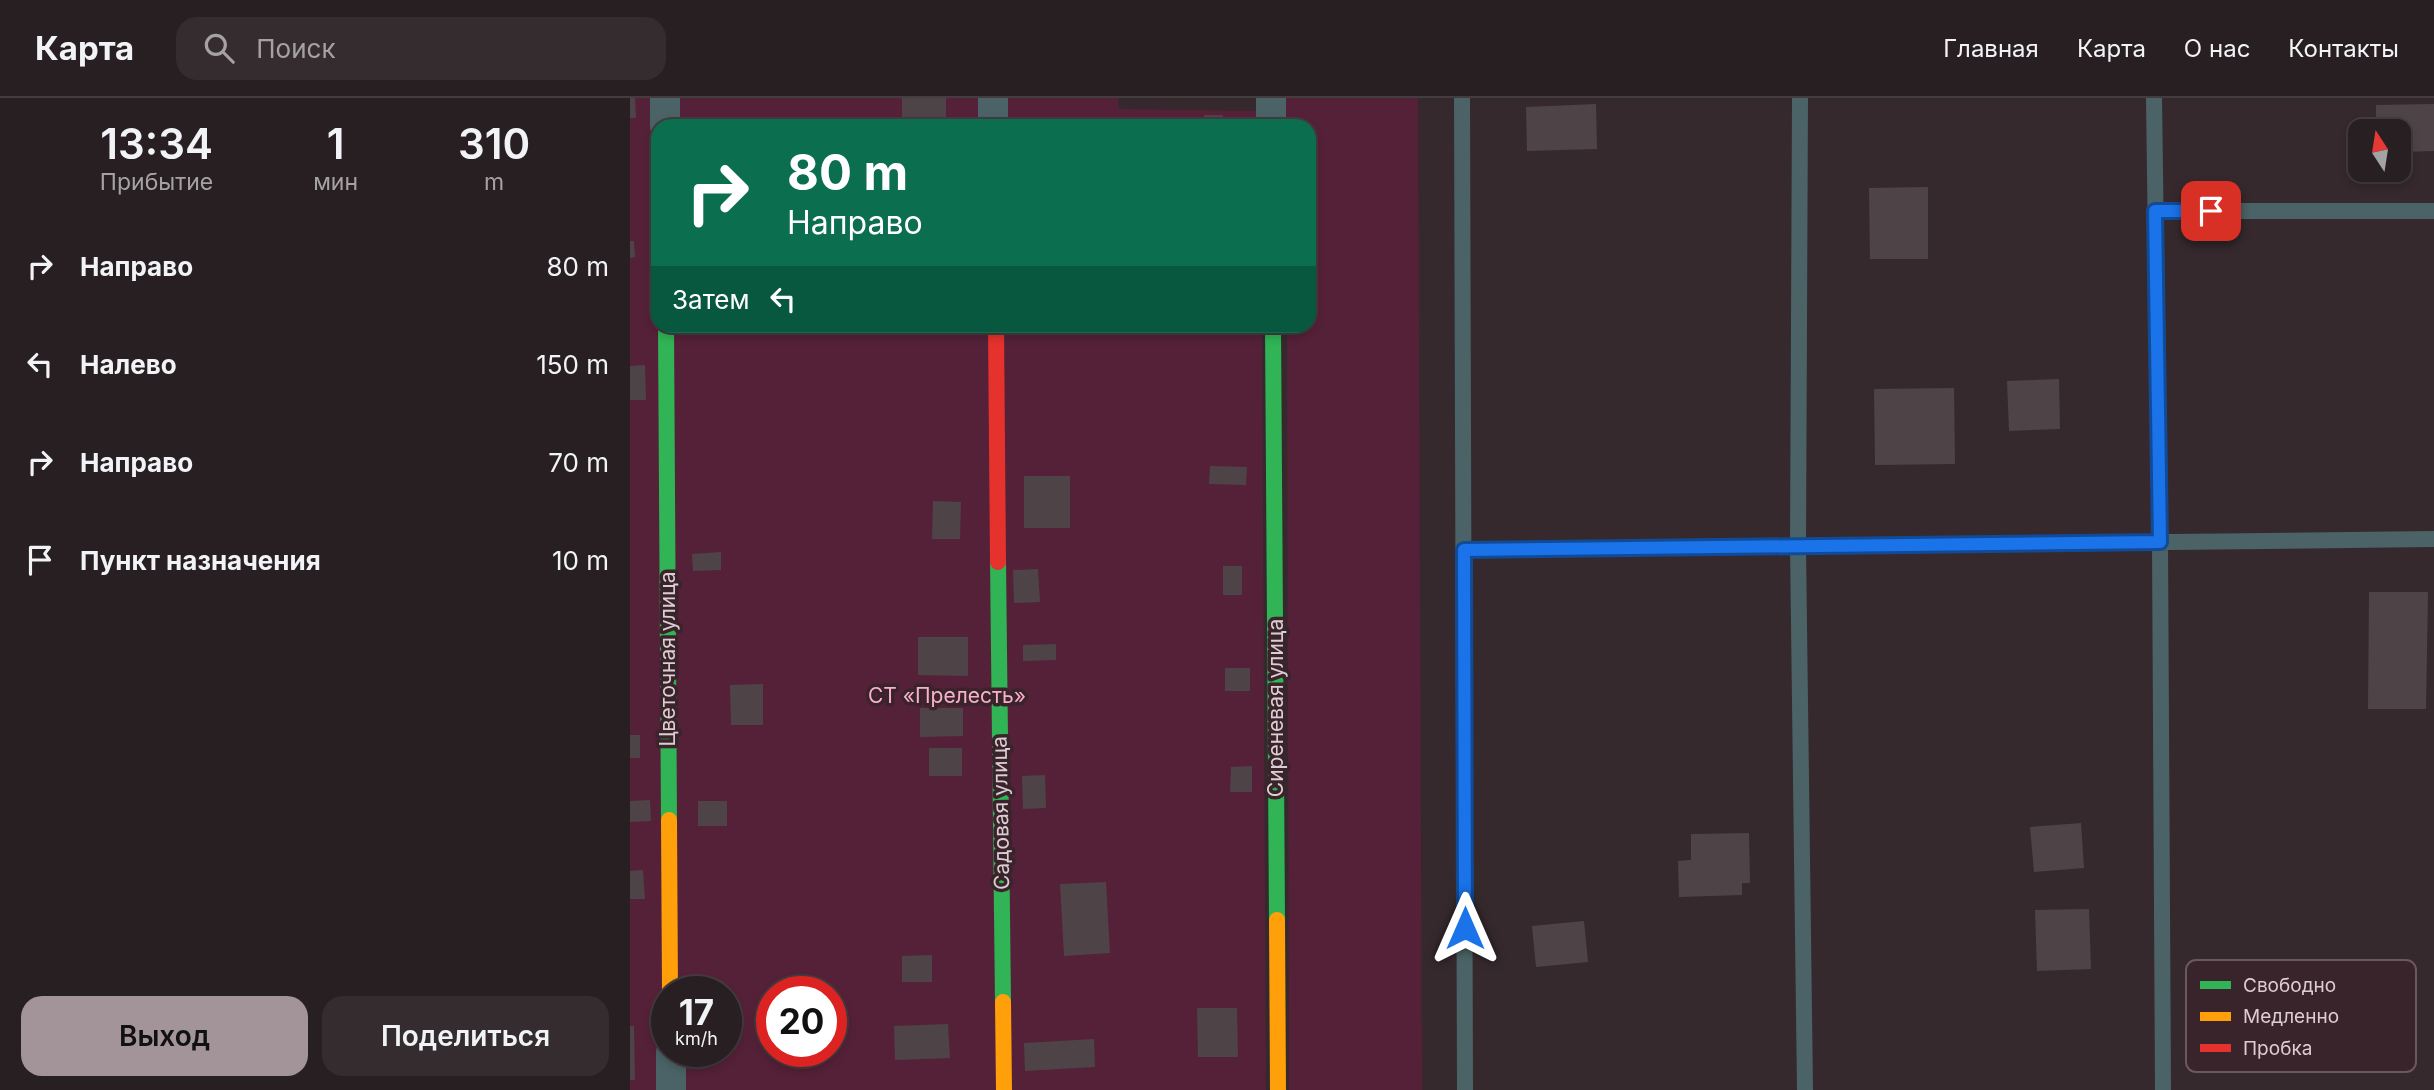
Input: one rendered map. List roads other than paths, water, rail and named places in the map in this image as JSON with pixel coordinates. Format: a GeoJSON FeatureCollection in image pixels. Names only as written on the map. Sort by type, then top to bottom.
{"type":"FeatureCollection","features":[{"type":"Feature","properties":{"kind":"street"},"geometry":{"type":"LineString","coordinates":[[665,98],[665,119]]}},
{"type":"Feature","properties":{"kind":"street"},"geometry":{"type":"LineString","coordinates":[[993,98],[993,119]]}},
{"type":"Feature","properties":{"kind":"street"},"geometry":{"type":"LineString","coordinates":[[1271,98],[1271,119]]}},
{"type":"Feature","properties":{"kind":"street","name":"Цветочная улица"},"geometry":{"type":"LineString","coordinates":[[666,333],[670,976]]}},
{"type":"Feature","properties":{"kind":"street","name":"Садовая улица"},"geometry":{"type":"LineString","coordinates":[[996,333],[1004,1090]]}},
{"type":"Feature","properties":{"kind":"street","name":"Сиреневая улица"},"geometry":{"type":"LineString","coordinates":[[1273,333],[1278,1090]]}},
{"type":"Feature","properties":{"kind":"street"},"geometry":{"type":"LineString","coordinates":[[671,1067],[671,1090]]}},
{"type":"Feature","properties":{"kind":"lane"},"geometry":{"type":"LineString","coordinates":[[1462,98],[1465,1090]]}},
{"type":"Feature","properties":{"kind":"lane"},"geometry":{"type":"LineString","coordinates":[[1800,98],[1798,546],[1805,1090]]}},
{"type":"Feature","properties":{"kind":"lane"},"geometry":{"type":"LineString","coordinates":[[2154,98],[2163,1090]]}},
{"type":"Feature","properties":{"kind":"lane"},"geometry":{"type":"LineString","coordinates":[[2155,211],[2434,211]]}},
{"type":"Feature","properties":{"kind":"lane"},"geometry":{"type":"LineString","coordinates":[[1464,550],[2434,539]]}},
{"type":"Feature","properties":{"kind":"park label","name":"СТ «Прелесть»"},"geometry":{"type":"Point","coordinates":[947,696]}}]}
